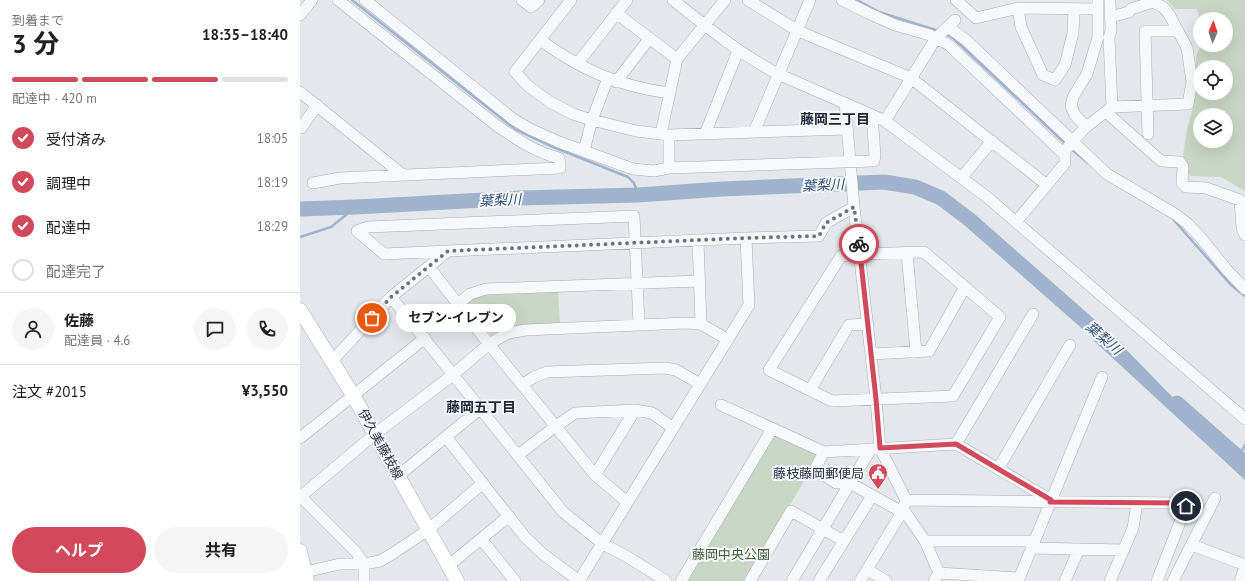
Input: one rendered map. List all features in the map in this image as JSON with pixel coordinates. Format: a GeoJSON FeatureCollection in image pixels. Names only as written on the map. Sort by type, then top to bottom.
{"type":"FeatureCollection","features":[{"type":"Feature","properties":{"kind":"main road","name":"伊久美藤枝線"},"geometry":{"type":"LineString","coordinates":[[300,310],[353,395],[456,581]]}},
{"type":"Feature","properties":{"kind":"main road"},"geometry":{"type":"LineString","coordinates":[[300,551],[306,576]]}},
{"type":"Feature","properties":{"kind":"street"},"geometry":{"type":"LineString","coordinates":[[300,15],[312,0]]}},
{"type":"Feature","properties":{"kind":"street"},"geometry":{"type":"LineString","coordinates":[[313,183],[340,178],[560,168],[559,158],[545,155],[526,145],[496,125],[338,0]]}},
{"type":"Feature","properties":{"kind":"street"},"geometry":{"type":"LineString","coordinates":[[365,0],[513,119],[530,129],[584,151],[637,170],[654,171],[669,168],[874,161],[875,155],[872,115]]}},
{"type":"Feature","properties":{"kind":"street"},"geometry":{"type":"LineString","coordinates":[[522,0],[531,7],[539,0]]}},
{"type":"Feature","properties":{"kind":"street"},"geometry":{"type":"LineString","coordinates":[[571,0],[515,72],[528,86],[550,102],[573,114],[636,131],[665,134],[847,129]]}},
{"type":"Feature","properties":{"kind":"street"},"geometry":{"type":"LineString","coordinates":[[577,64],[627,0]]}},
{"type":"Feature","properties":{"kind":"street"},"geometry":{"type":"LineString","coordinates":[[673,0],[738,51],[778,74],[884,121],[962,177],[1245,419]]}},
{"type":"Feature","properties":{"kind":"street"},"geometry":{"type":"LineString","coordinates":[[669,168],[665,134],[669,93],[677,59],[725,0]]}},
{"type":"Feature","properties":{"kind":"street"},"geometry":{"type":"LineString","coordinates":[[748,0],[798,31],[911,78],[1047,185]]}},
{"type":"Feature","properties":{"kind":"street"},"geometry":{"type":"LineString","coordinates":[[754,132],[810,0]]}},
{"type":"Feature","properties":{"kind":"street"},"geometry":{"type":"LineString","coordinates":[[842,0],[895,25],[930,35],[949,46],[970,64],[1065,155]]}},
{"type":"Feature","properties":{"kind":"street"},"geometry":{"type":"LineString","coordinates":[[956,0],[976,18],[1018,8],[1051,4],[1074,9],[1098,4],[1098,37],[1087,74],[1073,97],[1071,106],[1075,115],[1086,127]]}},
{"type":"Feature","properties":{"kind":"street"},"geometry":{"type":"LineString","coordinates":[[1110,0],[1111,30],[1109,38],[1109,109],[1161,161],[1180,162],[1183,167],[1182,183],[1186,187],[1206,188],[1240,200],[1242,228],[1245,235]]}},
{"type":"Feature","properties":{"kind":"street"},"geometry":{"type":"LineString","coordinates":[[1016,222],[1065,163],[1065,151],[1072,142],[1086,127],[1109,109],[1188,104],[1192,82],[1187,48],[1169,14],[1163,7],[1153,2],[1132,9],[1129,12],[1110,17]]}},
{"type":"Feature","properties":{"kind":"street"},"geometry":{"type":"LineString","coordinates":[[1018,8],[1021,27],[1043,75],[1055,80],[1064,65],[1073,33],[1074,9]]}},
{"type":"Feature","properties":{"kind":"street"},"geometry":{"type":"LineString","coordinates":[[616,13],[677,59]]}},
{"type":"Feature","properties":{"kind":"street"},"geometry":{"type":"LineString","coordinates":[[884,121],[936,38],[951,23],[966,40],[1107,174],[1175,214],[1188,224],[1202,238],[1227,270],[1245,289]]}},
{"type":"Feature","properties":{"kind":"street"},"geometry":{"type":"LineString","coordinates":[[1148,134],[1145,31],[1178,31]]}},
{"type":"Feature","properties":{"kind":"street"},"geometry":{"type":"LineString","coordinates":[[584,151],[592,120],[612,80],[649,39]]}},
{"type":"Feature","properties":{"kind":"street"},"geometry":{"type":"LineString","coordinates":[[540,40],[577,64],[612,80],[647,90],[669,93]]}},
{"type":"Feature","properties":{"kind":"street"},"geometry":{"type":"LineString","coordinates":[[705,134],[738,51]]}},
{"type":"Feature","properties":{"kind":"street"},"geometry":{"type":"LineString","coordinates":[[300,92],[403,175]]}},
{"type":"Feature","properties":{"kind":"street"},"geometry":{"type":"LineString","coordinates":[[845,103],[854,207],[876,399],[876,449],[904,507],[925,541],[936,577],[1018,580],[1102,377]]}},
{"type":"Feature","properties":{"kind":"street"},"geometry":{"type":"LineString","coordinates":[[300,128],[317,105]]}},
{"type":"Feature","properties":{"kind":"street"},"geometry":{"type":"LineString","coordinates":[[962,177],[992,142]]}},
{"type":"Feature","properties":{"kind":"street"},"geometry":{"type":"LineString","coordinates":[[639,324],[636,283],[635,243],[634,216],[368,227],[357,231],[384,254],[448,251],[635,243],[746,238],[819,236],[826,223],[854,207]]}},
{"type":"Feature","properties":{"kind":"street"},"geometry":{"type":"LineString","coordinates":[[446,437],[525,537],[543,554],[579,581],[749,305],[746,238]]}},
{"type":"Feature","properties":{"kind":"street"},"geometry":{"type":"LineString","coordinates":[[698,240],[701,324]]}},
{"type":"Feature","properties":{"kind":"street"},"geometry":{"type":"LineString","coordinates":[[332,361],[391,297],[448,251]]}},
{"type":"Feature","properties":{"kind":"street"},"geometry":{"type":"LineString","coordinates":[[924,252],[1000,317],[953,396],[832,401],[769,370],[840,256],[907,253],[924,252]]}},
{"type":"Feature","properties":{"kind":"street"},"geometry":{"type":"LineString","coordinates":[[907,253],[916,352]]}},
{"type":"Feature","properties":{"kind":"street"},"geometry":{"type":"LineString","coordinates":[[429,267],[488,344],[595,475],[627,502]]}},
{"type":"Feature","properties":{"kind":"street"},"geometry":{"type":"LineString","coordinates":[[458,304],[470,294],[486,289],[700,281]]}},
{"type":"Feature","properties":{"kind":"street"},"geometry":{"type":"LineString","coordinates":[[871,354],[929,351],[965,287]]}},
{"type":"Feature","properties":{"kind":"street"},"geometry":{"type":"LineString","coordinates":[[391,297],[563,512],[603,544],[626,556],[666,581]]}},
{"type":"Feature","properties":{"kind":"street"},"geometry":{"type":"LineString","coordinates":[[956,444],[1033,314]]}},
{"type":"Feature","properties":{"kind":"street"},"geometry":{"type":"LineString","coordinates":[[364,581],[364,564],[351,546],[300,497],[375,434],[454,374],[488,344],[508,333],[526,330],[685,323],[701,324],[728,340]]}},
{"type":"Feature","properties":{"kind":"street"},"geometry":{"type":"LineString","coordinates":[[810,390],[849,325],[868,324]]}},
{"type":"Feature","properties":{"kind":"street"},"geometry":{"type":"LineString","coordinates":[[300,438],[425,338]]}},
{"type":"Feature","properties":{"kind":"street"},"geometry":{"type":"LineString","coordinates":[[998,469],[1070,345]]}},
{"type":"Feature","properties":{"kind":"street"},"geometry":{"type":"LineString","coordinates":[[522,385],[534,377],[547,372],[665,368],[676,370],[700,384]]}},
{"type":"Feature","properties":{"kind":"street"},"geometry":{"type":"LineString","coordinates":[[721,405],[824,452],[956,444],[1050,501]]}},
{"type":"Feature","properties":{"kind":"street"},"geometry":{"type":"LineString","coordinates":[[398,476],[481,408]]}},
{"type":"Feature","properties":{"kind":"street"},"geometry":{"type":"LineString","coordinates":[[518,456],[575,413],[635,410],[652,413],[673,428]]}},
{"type":"Feature","properties":{"kind":"street"},"geometry":{"type":"LineString","coordinates":[[595,475],[635,410]]}},
{"type":"Feature","properties":{"kind":"street"},"geometry":{"type":"LineString","coordinates":[[681,581],[772,429]]}},
{"type":"Feature","properties":{"kind":"street"},"geometry":{"type":"LineString","coordinates":[[792,581],[850,483],[876,449]]}},
{"type":"Feature","properties":{"kind":"street"},"geometry":{"type":"LineString","coordinates":[[824,452],[815,469],[836,484],[850,483],[872,496],[904,507],[1050,501],[1180,503],[1186,506],[1157,581]]}},
{"type":"Feature","properties":{"kind":"street"},"geometry":{"type":"LineString","coordinates":[[306,576],[340,564],[364,564],[380,560],[392,554],[428,530],[483,484]]}},
{"type":"Feature","properties":{"kind":"street"},"geometry":{"type":"LineString","coordinates":[[819,581],[872,496]]}},
{"type":"Feature","properties":{"kind":"street"},"geometry":{"type":"LineString","coordinates":[[1173,581],[1215,498]]}},
{"type":"Feature","properties":{"kind":"street"},"geometry":{"type":"LineString","coordinates":[[1110,581],[1133,528],[1137,503]]}},
{"type":"Feature","properties":{"kind":"street"},"geometry":{"type":"LineString","coordinates":[[860,581],[868,570],[904,507]]}},
{"type":"Feature","properties":{"kind":"street"},"geometry":{"type":"LineString","coordinates":[[752,580],[791,511],[844,541]]}},
{"type":"Feature","properties":{"kind":"street"},"geometry":{"type":"LineString","coordinates":[[448,566],[508,516]]}},
{"type":"Feature","properties":{"kind":"street"},"geometry":{"type":"LineString","coordinates":[[481,539],[515,581]]}},
{"type":"Feature","properties":{"kind":"street"},"geometry":{"type":"LineString","coordinates":[[925,541],[1124,550]]}},
{"type":"Feature","properties":{"kind":"street"},"geometry":{"type":"LineString","coordinates":[[1192,546],[1245,566],[1240,581]]}},
{"type":"Feature","properties":{"kind":"street"},"geometry":{"type":"LineString","coordinates":[[1065,581],[1079,549]]}},
{"type":"Feature","properties":{"kind":"street"},"geometry":{"type":"LineString","coordinates":[[868,570],[886,581]]}},
{"type":"Feature","properties":{"kind":"green space"},"geometry":{"type":"Polygon","coordinates":[[[1167,0],[1245,0],[1245,191],[1221,177],[1190,176],[1183,155],[1194,100],[1233,100],[1233,60],[1196,60],[1198,52],[1233,52],[1233,12],[1198,12],[1197,9],[1175,9],[1167,0]]]}},
{"type":"Feature","properties":{"kind":"green space"},"geometry":{"type":"Polygon","coordinates":[[[558,292],[560,324],[523,326],[490,334],[465,301],[488,294],[558,292]]]}},
{"type":"Feature","properties":{"kind":"green space","name":"藤岡中央公園"},"geometry":{"type":"Polygon","coordinates":[[[778,434],[819,455],[746,581],[686,581],[772,436],[778,434]]]}},
{"type":"Feature","properties":{"kind":"water"},"geometry":{"type":"Polygon","coordinates":[[[1113,336],[1188,413],[1245,461],[1245,480],[1093,340],[1113,336]]]}},
{"type":"Feature","properties":{"kind":"waterway"},"geometry":{"type":"LineString","coordinates":[[352,0],[515,129],[553,147],[628,177],[634,183],[638,195]]}},
{"type":"Feature","properties":{"kind":"waterway"},"geometry":{"type":"LineString","coordinates":[[857,0],[879,12],[939,31]]}},
{"type":"Feature","properties":{"kind":"waterway"},"geometry":{"type":"LineString","coordinates":[[945,34],[953,38],[1067,145]]}},
{"type":"Feature","properties":{"kind":"waterway"},"geometry":{"type":"LineString","coordinates":[[1070,148],[1088,163]]}},
{"type":"Feature","properties":{"kind":"waterway","name":"葉梨川"},"geometry":{"type":"LineString","coordinates":[[300,209],[520,198],[638,195],[722,189],[884,182],[915,187],[941,198],[970,220],[1119,351]]}},
{"type":"Feature","properties":{"kind":"waterway"},"geometry":{"type":"LineString","coordinates":[[300,237],[331,227],[356,207]]}},
{"type":"Feature","properties":{"kind":"waterway"},"geometry":{"type":"LineString","coordinates":[[1172,218],[1231,285],[1245,296]]}},
{"type":"Feature","properties":{"kind":"waterway","name":"葉梨川"},"geometry":{"type":"LineString","coordinates":[[1177,403],[1245,463]]}},
{"type":"Feature","properties":{"kind":"waterway"},"geometry":{"type":"LineString","coordinates":[[1239,457],[1245,445]]}},
{"type":"Feature","properties":{"kind":"way so far"},"geometry":{"type":"LineString","coordinates":[[372,318],[391,297],[448,251],[819,236],[826,223],[854,207],[859,244]]}},
{"type":"Feature","properties":{"kind":"place","name":"セブン-イレブン"},"geometry":{"type":"Point","coordinates":[372,318]}},
{"type":"Feature","properties":{"kind":"place","name":"藤枝藤岡郵便局"},"geometry":{"type":"Point","coordinates":[878,490]}},
{"type":"Feature","properties":{"kind":"district","name":"藤岡三丁目"},"geometry":{"type":"Point","coordinates":[835,119]}},
{"type":"Feature","properties":{"kind":"district","name":"藤岡五丁目"},"geometry":{"type":"Point","coordinates":[481,407]}},
{"type":"Feature","properties":{"kind":"route"},"geometry":{"type":"LineString","coordinates":[[859,244],[880,448],[956,444],[1051,500],[1050,502],[1180,503],[1186,506]]}}]}
